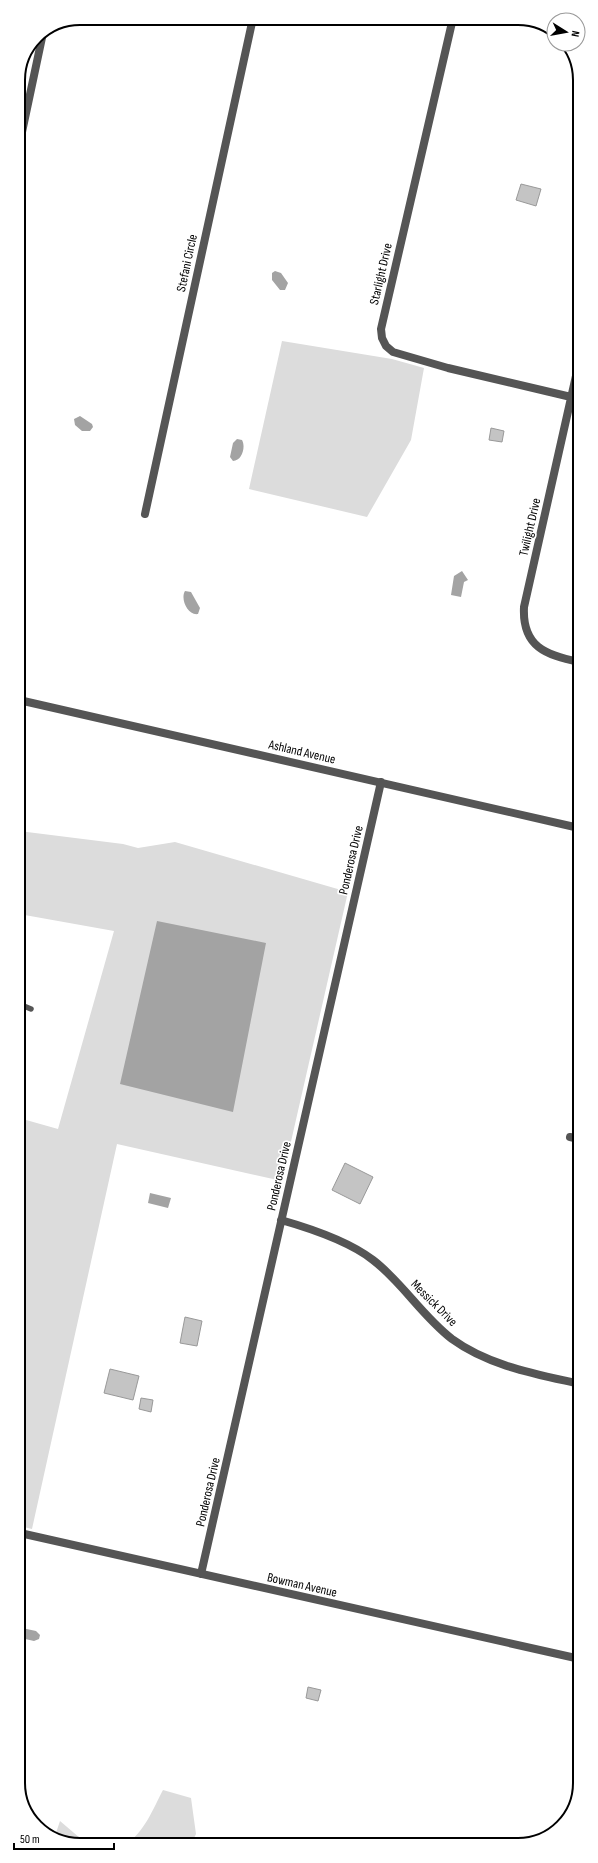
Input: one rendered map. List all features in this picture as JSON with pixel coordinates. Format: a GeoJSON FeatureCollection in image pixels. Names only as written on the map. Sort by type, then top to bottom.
{"type":"FeatureCollection","features":[{"type":"Feature","properties":{"kind":"street","name":"Stefani Circle"},"geometry":{"type":"LineString","coordinates":[[144,514],[251,25]]}},
{"type":"Feature","properties":{"kind":"street","name":"Starlight Drive"},"geometry":{"type":"LineString","coordinates":[[450,25],[381,329],[382,338],[386,346],[393,352],[448,368],[571,397]]}},
{"type":"Feature","properties":{"kind":"street"},"geometry":{"type":"LineString","coordinates":[[25,118],[41,41]]}},
{"type":"Feature","properties":{"kind":"street","name":"Twilight Drive"},"geometry":{"type":"LineString","coordinates":[[573,388],[524,607],[523,618],[526,629],[532,641],[541,650],[553,656],[573,661]]}},
{"type":"Feature","properties":{"kind":"street","name":"Ashland Avenue"},"geometry":{"type":"LineString","coordinates":[[25,701],[573,827]]}},
{"type":"Feature","properties":{"kind":"street","name":"Ponderosa Drive"},"geometry":{"type":"LineString","coordinates":[[201,1574],[381,782]]}},
{"type":"Feature","properties":{"kind":"street","name":"Messick Drive"},"geometry":{"type":"LineString","coordinates":[[281,1220],[303,1227],[359,1250],[373,1260],[432,1321],[452,1338],[474,1352],[524,1371],[573,1382]]}},
{"type":"Feature","properties":{"kind":"street","name":"Bowman Avenue"},"geometry":{"type":"LineString","coordinates":[[25,1534],[573,1657]]}},
{"type":"Feature","properties":{"kind":"lane"},"geometry":{"type":"LineString","coordinates":[[25,1006],[31,1008]]}},
{"type":"Feature","properties":{"kind":"shaded area"},"geometry":{"type":"Polygon","coordinates":[[[275,271],[281,273],[288,283],[285,290],[280,290],[272,280],[272,273],[275,271]]]}},
{"type":"Feature","properties":{"kind":"shaded area"},"geometry":{"type":"Polygon","coordinates":[[[282,341],[392,359],[424,368],[411,440],[367,517],[249,489],[282,341]]]}},
{"type":"Feature","properties":{"kind":"shaded area"},"geometry":{"type":"Polygon","coordinates":[[[80,416],[92,424],[93,427],[90,431],[82,431],[75,425],[74,419],[80,416]]]}},
{"type":"Feature","properties":{"kind":"shaded area"},"geometry":{"type":"Polygon","coordinates":[[[237,439],[242,440],[244,446],[239,459],[233,461],[230,457],[233,443],[237,439]]]}},
{"type":"Feature","properties":{"kind":"shaded area"},"geometry":{"type":"Polygon","coordinates":[[[462,571],[468,580],[464,582],[461,597],[451,595],[454,576],[462,571]]]}},
{"type":"Feature","properties":{"kind":"shaded area"},"geometry":{"type":"Polygon","coordinates":[[[185,591],[191,592],[200,608],[198,614],[194,614],[188,610],[184,602],[185,591]]]}},
{"type":"Feature","properties":{"kind":"shaded area"},"geometry":{"type":"Polygon","coordinates":[[[25,832],[123,844],[138,848],[175,842],[348,892],[282,1181],[117,1144],[32,1529],[25,1527],[25,1120],[58,1129],[114,931],[25,915],[25,832]]]}},
{"type":"Feature","properties":{"kind":"shaded area"},"geometry":{"type":"Polygon","coordinates":[[[157,921],[266,943],[233,1112],[120,1084],[157,921]]]}},
{"type":"Feature","properties":{"kind":"shaded area"},"geometry":{"type":"Polygon","coordinates":[[[150,1193],[171,1198],[168,1208],[148,1203],[150,1193]]]}},
{"type":"Feature","properties":{"kind":"shaded area"},"geometry":{"type":"Polygon","coordinates":[[[25,1629],[36,1631],[40,1635],[39,1639],[34,1641],[25,1639],[25,1629]]]}},
{"type":"Feature","properties":{"kind":"shaded area"},"geometry":{"type":"Polygon","coordinates":[[[163,1790],[191,1798],[196,1834],[194,1838],[134,1838],[152,1813],[163,1790]]]}},
{"type":"Feature","properties":{"kind":"shaded area"},"geometry":{"type":"Polygon","coordinates":[[[60,1821],[80,1838],[66,1836],[56,1833],[60,1821]]]}},
{"type":"Feature","properties":{"kind":"building"},"geometry":{"type":"Polygon","coordinates":[[[521,184],[541,189],[536,206],[516,200],[521,184]]]}},
{"type":"Feature","properties":{"kind":"building"},"geometry":{"type":"Polygon","coordinates":[[[491,428],[504,431],[502,442],[489,440],[491,428]]]}},
{"type":"Feature","properties":{"kind":"building"},"geometry":{"type":"Polygon","coordinates":[[[345,1163],[373,1177],[360,1204],[332,1190],[345,1163]]]}},
{"type":"Feature","properties":{"kind":"building"},"geometry":{"type":"Polygon","coordinates":[[[185,1317],[202,1321],[197,1346],[180,1343],[185,1317]]]}},
{"type":"Feature","properties":{"kind":"building"},"geometry":{"type":"Polygon","coordinates":[[[110,1369],[139,1376],[133,1400],[104,1393],[110,1369]]]}},
{"type":"Feature","properties":{"kind":"building"},"geometry":{"type":"Polygon","coordinates":[[[141,1398],[153,1400],[151,1412],[139,1409],[141,1398]]]}},
{"type":"Feature","properties":{"kind":"building"},"geometry":{"type":"Polygon","coordinates":[[[308,1687],[321,1690],[318,1701],[306,1698],[308,1687]]]}}]}
